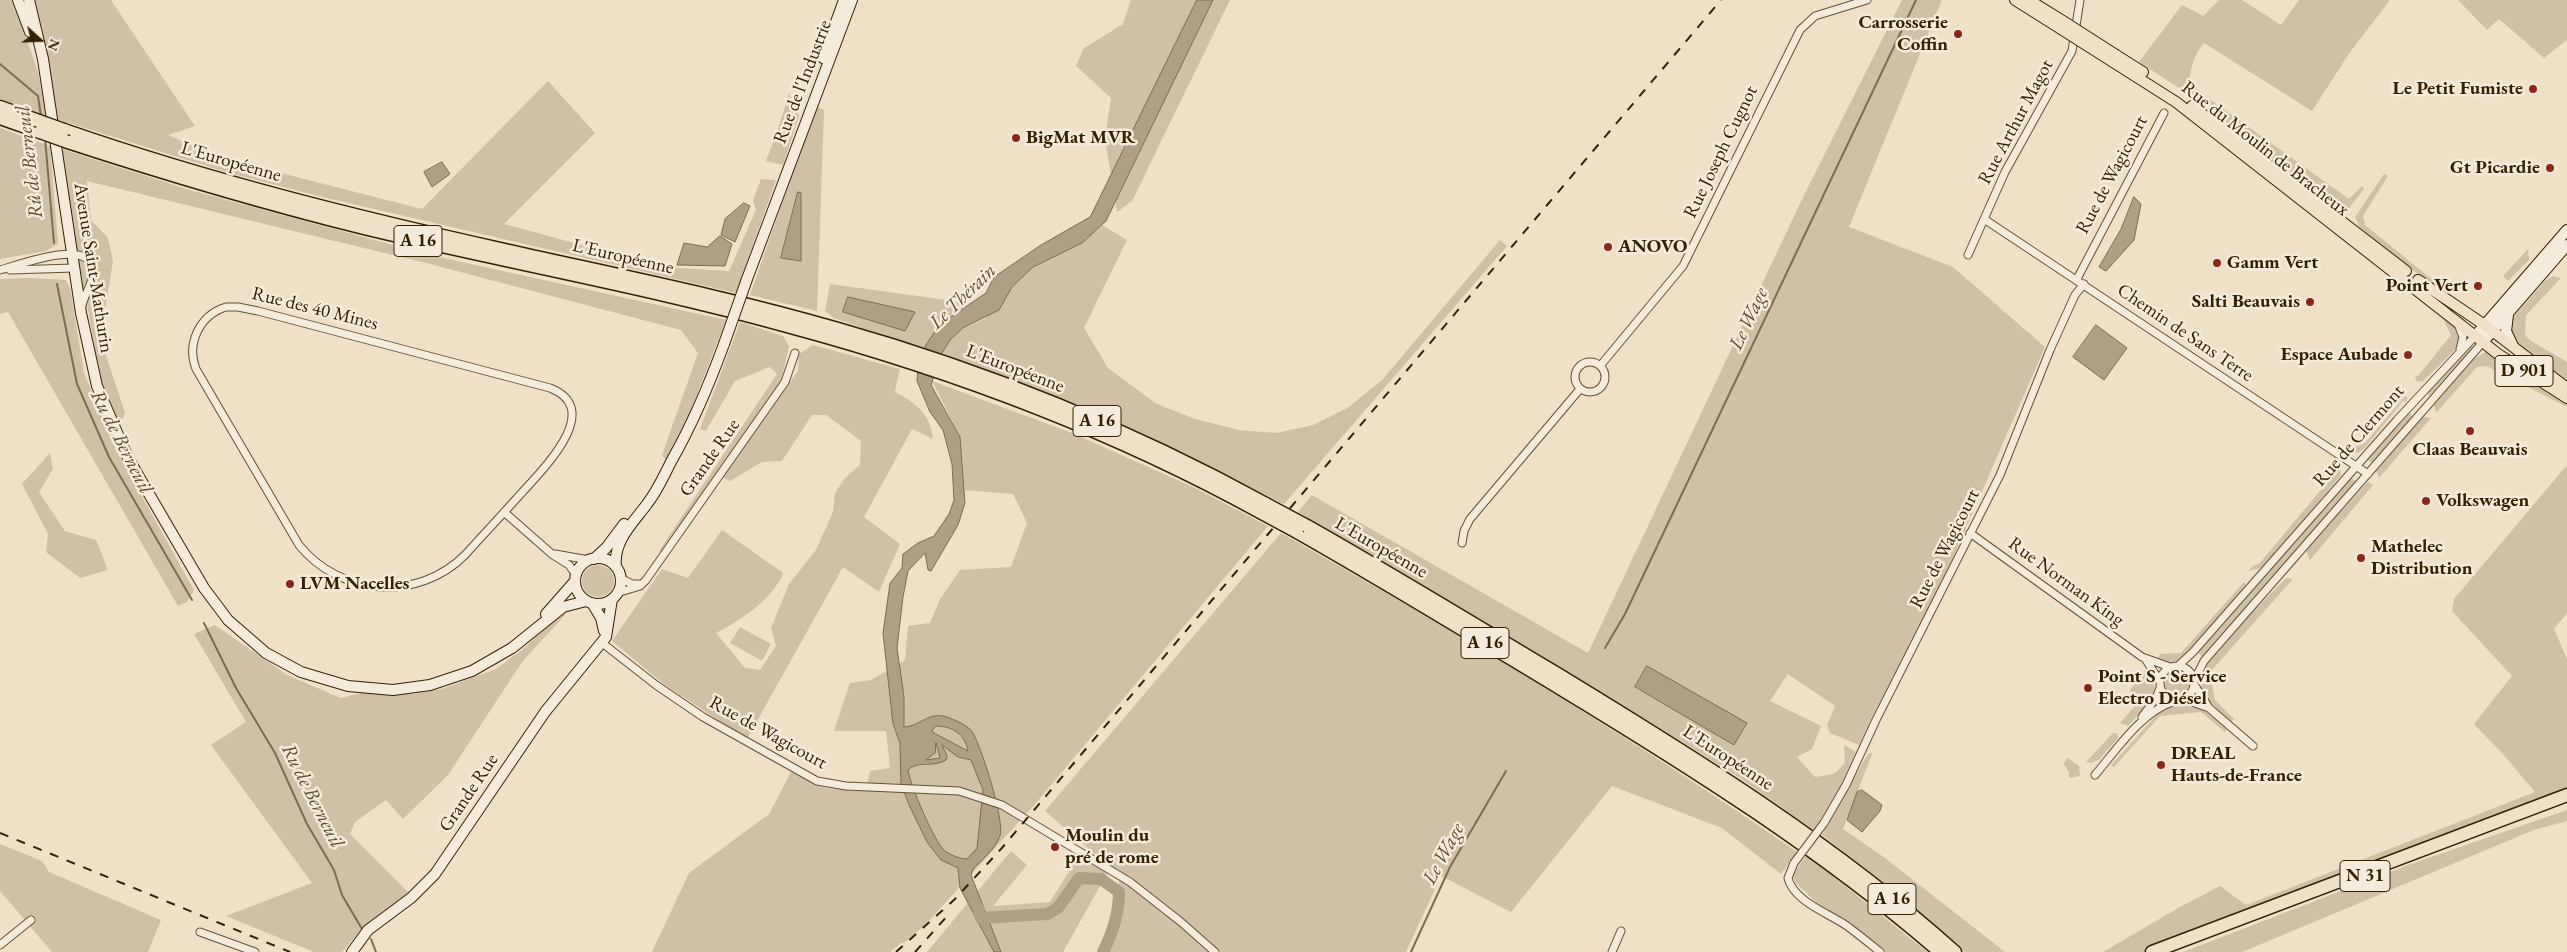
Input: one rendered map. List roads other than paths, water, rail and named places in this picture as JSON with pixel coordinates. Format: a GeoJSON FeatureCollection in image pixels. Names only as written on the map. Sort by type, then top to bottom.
{"type":"FeatureCollection","features":[{"type":"Feature","properties":{"kind":"highway","name":"L'Européenne"},"geometry":{"type":"LineString","coordinates":[[0,107],[38,126],[277,206],[424,242],[720,309],[906,355],[950,370],[1094,431],[1263,508],[1596,697],[1738,786],[1853,867],[1955,952]]}},
{"type":"Feature","properties":{"kind":"highway","name":"L'Européenne"},"geometry":{"type":"LineString","coordinates":[[0,118],[38,126]]}},
{"type":"Feature","properties":{"kind":"highway","name":"L'Européenne"},"geometry":{"type":"LineString","coordinates":[[1302,529],[1430,610],[1711,781],[1841,871],[1940,952]]}},
{"type":"Feature","properties":{"kind":"highway","name":"N 31"},"geometry":{"type":"LineString","coordinates":[[2152,952],[2567,795]]}},
{"type":"Feature","properties":{"kind":"highway","name":"N 31"},"geometry":{"type":"LineString","coordinates":[[2165,952],[2407,860],[2567,804]]}},
{"type":"Feature","properties":{"kind":"main road","name":"Rue du Moulin de Bracheux"},"geometry":{"type":"LineString","coordinates":[[2024,1],[2216,123],[2423,284],[2492,332]]}},
{"type":"Feature","properties":{"kind":"main road","name":"Rue du Moulin de Bracheux"},"geometry":{"type":"LineString","coordinates":[[2115,58],[2176,102],[2480,338]]}},
{"type":"Feature","properties":{"kind":"main road","name":"D 901"},"geometry":{"type":"LineString","coordinates":[[2492,332],[2567,388]]}},
{"type":"Feature","properties":{"kind":"main road","name":"D 901"},"geometry":{"type":"LineString","coordinates":[[2480,338],[2504,358],[2567,398]]}},
{"type":"Feature","properties":{"kind":"street","name":"Avenue Saint-Mathurin"},"geometry":{"type":"LineString","coordinates":[[18,0],[29,26],[49,108]]}},
{"type":"Feature","properties":{"kind":"street","name":"Avenue Saint-Mathurin"},"geometry":{"type":"LineString","coordinates":[[30,0],[43,59],[87,350],[97,386],[128,458],[212,600],[233,625],[266,653],[301,672],[332,683],[355,688],[393,690],[430,685],[464,674],[498,657],[518,644]]}},
{"type":"Feature","properties":{"kind":"street","name":"Rue de l'Industrie"},"geometry":{"type":"LineString","coordinates":[[785,175],[802,117],[844,0]]}},
{"type":"Feature","properties":{"kind":"street","name":"Rue de l'Industrie"},"geometry":{"type":"LineString","coordinates":[[671,462],[698,411],[852,0]]}},
{"type":"Feature","properties":{"kind":"street","name":"Rue Joseph Cugnot"},"geometry":{"type":"LineString","coordinates":[[1600,366],[1675,278],[1686,260],[1800,30],[1815,16],[1867,0]]}},
{"type":"Feature","properties":{"kind":"street","name":"Rue Arthur Magot"},"geometry":{"type":"LineString","coordinates":[[1968,255],[2015,152],[2072,52],[2080,0]]}},
{"type":"Feature","properties":{"kind":"street","name":"Rue de Wagicourt"},"geometry":{"type":"LineString","coordinates":[[2078,279],[2164,113]]}},
{"type":"Feature","properties":{"kind":"street","name":"Chemin de Sans Terre"},"geometry":{"type":"LineString","coordinates":[[1984,219],[2078,279],[2368,474]]}},
{"type":"Feature","properties":{"kind":"street","name":"Rue de Clermont"},"geometry":{"type":"LineString","coordinates":[[2194,683],[2204,661],[2425,409],[2480,338],[2482,324],[2567,230]]}},
{"type":"Feature","properties":{"kind":"street","name":"Rue de Clermont"},"geometry":{"type":"LineString","coordinates":[[2174,666],[2193,652],[2416,398],[2456,356],[2480,338],[2492,332],[2567,245]]}},
{"type":"Feature","properties":{"kind":"street"},"geometry":{"type":"LineString","coordinates":[[74,268],[0,270],[71,253],[85,256],[93,270],[81,313]]}},
{"type":"Feature","properties":{"kind":"street","name":"Rue de Wagicourt"},"geometry":{"type":"LineString","coordinates":[[1880,952],[1843,923],[1818,910],[1794,889],[1788,878],[1794,863],[1824,823],[1846,785],[1876,720],[2005,465],[2043,367],[2072,303],[2084,284]]}},
{"type":"Feature","properties":{"kind":"street","name":"Rue des 40 Mines"},"geometry":{"type":"LineString","coordinates":[[233,306],[243,307],[546,386],[561,393],[568,400],[571,410],[571,421],[564,442],[553,458],[504,512],[456,563],[438,575],[417,583],[395,588],[374,587],[352,582],[327,570],[309,556],[295,540],[199,376],[192,352],[197,331],[207,317],[216,311],[233,306]]}},
{"type":"Feature","properties":{"kind":"street"},"geometry":{"type":"LineString","coordinates":[[2510,312],[2506,331],[2517,351]]}},
{"type":"Feature","properties":{"kind":"street"},"geometry":{"type":"LineString","coordinates":[[2450,314],[2463,333],[2462,345],[2456,356]]}},
{"type":"Feature","properties":{"kind":"street","name":"Grande Rue"},"geometry":{"type":"LineString","coordinates":[[518,644],[563,607],[589,602],[602,604],[615,596],[640,586],[646,580],[785,382],[795,353]]}},
{"type":"Feature","properties":{"kind":"street"},"geometry":{"type":"LineString","coordinates":[[1589,362],[1600,366],[1605,376],[1602,386],[1593,392],[1580,389],[1574,378],[1578,367],[1589,362]]}},
{"type":"Feature","properties":{"kind":"street"},"geometry":{"type":"LineString","coordinates":[[1462,542],[1464,531],[1470,519],[1580,389]]}},
{"type":"Feature","properties":{"kind":"street"},"geometry":{"type":"LineString","coordinates":[[2416,398],[2425,409]]}},
{"type":"Feature","properties":{"kind":"street"},"geometry":{"type":"LineString","coordinates":[[518,644],[575,578],[581,566],[606,548],[671,462]]}},
{"type":"Feature","properties":{"kind":"street"},"geometry":{"type":"LineString","coordinates":[[646,580],[634,584],[620,578],[616,567],[617,551],[624,535],[657,489],[671,462]]}},
{"type":"Feature","properties":{"kind":"street"},"geometry":{"type":"LineString","coordinates":[[504,512],[569,566],[575,578],[578,592],[589,602],[603,623],[602,642]]}},
{"type":"Feature","properties":{"kind":"street","name":"Rue Norman King"},"geometry":{"type":"LineString","coordinates":[[1970,533],[2142,657],[2156,672],[2160,684]]}},
{"type":"Feature","properties":{"kind":"street"},"geometry":{"type":"LineString","coordinates":[[549,551],[591,560],[605,560],[616,567]]}},
{"type":"Feature","properties":{"kind":"street","name":"Grande Rue"},"geometry":{"type":"LineString","coordinates":[[352,952],[368,930],[411,898],[435,874],[545,712],[602,642],[608,633],[609,609],[620,578]]}},
{"type":"Feature","properties":{"kind":"street","name":"Rue de Wagicourt"},"geometry":{"type":"LineString","coordinates":[[602,642],[656,685],[703,717],[811,778],[840,785],[958,791],[997,803],[1130,882],[1181,922],[1214,952]]}},
{"type":"Feature","properties":{"kind":"street","name":"Rue Norman King"},"geometry":{"type":"LineString","coordinates":[[2142,657],[2174,666]]}},
{"type":"Feature","properties":{"kind":"street"},"geometry":{"type":"LineString","coordinates":[[2095,775],[2135,728],[2155,700],[2162,673],[2174,666],[2189,670],[2194,683],[2209,708],[2253,746]]}},
{"type":"Feature","properties":{"kind":"street"},"geometry":{"type":"LineString","coordinates":[[2135,728],[2154,712],[2183,699],[2191,693],[2194,683]]}},
{"type":"Feature","properties":{"kind":"street"},"geometry":{"type":"LineString","coordinates":[[2160,684],[2166,697],[2175,701]]}},
{"type":"Feature","properties":{"kind":"street"},"geometry":{"type":"LineString","coordinates":[[2183,699],[2209,708]]}},
{"type":"Feature","properties":{"kind":"street"},"geometry":{"type":"LineString","coordinates":[[0,945],[31,920]]}},
{"type":"Feature","properties":{"kind":"street"},"geometry":{"type":"LineString","coordinates":[[1612,952],[1622,931]]}},
{"type":"Feature","properties":{"kind":"street"},"geometry":{"type":"LineString","coordinates":[[200,932],[255,952]]}},
{"type":"Feature","properties":{"kind":"waterway","name":"Le Wage"},"geometry":{"type":"LineString","coordinates":[[1605,648],[1625,614],[1916,0]]}},
{"type":"Feature","properties":{"kind":"waterway","name":"Rû de Berneuil"},"geometry":{"type":"LineString","coordinates":[[0,64],[38,96],[41,116]]}},
{"type":"Feature","properties":{"kind":"waterway","name":"Rû de Berneuil"},"geometry":{"type":"LineString","coordinates":[[45,138],[54,243]]}},
{"type":"Feature","properties":{"kind":"waterway","name":"Ru de Berneuil"},"geometry":{"type":"LineString","coordinates":[[57,284],[77,384],[109,457],[192,600]]}},
{"type":"Feature","properties":{"kind":"waterway","name":"Ru de Berneuil"},"geometry":{"type":"LineString","coordinates":[[204,623],[236,688],[275,753],[307,824],[334,870],[342,895],[362,929]]}},
{"type":"Feature","properties":{"kind":"waterway","name":"Le Wage"},"geometry":{"type":"LineString","coordinates":[[1411,952],[1450,867],[1506,771]]}},
{"type":"Feature","properties":{"kind":"waterway","name":"Le Thérain"},"geometry":{"type":"LineString","coordinates":[[978,908],[981,918],[1047,914],[1058,908],[1079,878],[1101,879],[1119,892],[1115,923],[1103,952]]}},
{"type":"Feature","properties":{"kind":"waterway","name":"Ru de Berneuil"},"geometry":{"type":"LineString","coordinates":[[371,939],[376,952]]}},
{"type":"Feature","properties":{"kind":"railway"},"geometry":{"type":"LineString","coordinates":[[896,952],[955,899],[1001,849],[1721,0]]}},
{"type":"Feature","properties":{"kind":"railway"},"geometry":{"type":"LineString","coordinates":[[0,833],[290,952]]}},
{"type":"Feature","properties":{"kind":"railway"},"geometry":{"type":"LineString","coordinates":[[915,952],[949,914]]}},
{"type":"Feature","properties":{"kind":"place","name":"Carrosserie Coffin"},"geometry":{"type":"Point","coordinates":[1958,34]}},
{"type":"Feature","properties":{"kind":"place","name":"Le Petit Fumiste"},"geometry":{"type":"Point","coordinates":[2533,89]}},
{"type":"Feature","properties":{"kind":"place","name":"BigMat MVR"},"geometry":{"type":"Point","coordinates":[1016,138]}},
{"type":"Feature","properties":{"kind":"place","name":"Gt Picardie"},"geometry":{"type":"Point","coordinates":[2550,168]}},
{"type":"Feature","properties":{"kind":"place","name":"ANOVO"},"geometry":{"type":"Point","coordinates":[1608,247]}},
{"type":"Feature","properties":{"kind":"place","name":"Gamm Vert"},"geometry":{"type":"Point","coordinates":[2217,263]}},
{"type":"Feature","properties":{"kind":"place","name":"Point Vert"},"geometry":{"type":"Point","coordinates":[2478,286]}},
{"type":"Feature","properties":{"kind":"place","name":"Salti Beauvais"},"geometry":{"type":"Point","coordinates":[2310,302]}},
{"type":"Feature","properties":{"kind":"place","name":"Espace Aubade"},"geometry":{"type":"Point","coordinates":[2408,355]}},
{"type":"Feature","properties":{"kind":"place","name":"Claas Beauvais"},"geometry":{"type":"Point","coordinates":[2470,431]}},
{"type":"Feature","properties":{"kind":"place","name":"Volkswagen"},"geometry":{"type":"Point","coordinates":[2426,501]}},
{"type":"Feature","properties":{"kind":"place","name":"Mathelec Distribution"},"geometry":{"type":"Point","coordinates":[2361,558]}},
{"type":"Feature","properties":{"kind":"place","name":"LVM Nacelles"},"geometry":{"type":"Point","coordinates":[290,584]}},
{"type":"Feature","properties":{"kind":"place","name":"Point S - Service Electro Diésel"},"geometry":{"type":"Point","coordinates":[2088,688]}},
{"type":"Feature","properties":{"kind":"place","name":"DREAL Hauts-de-France"},"geometry":{"type":"Point","coordinates":[2161,765]}},
{"type":"Feature","properties":{"kind":"place","name":"Moulin du pré de rome"},"geometry":{"type":"Point","coordinates":[1055,847]}}]}
